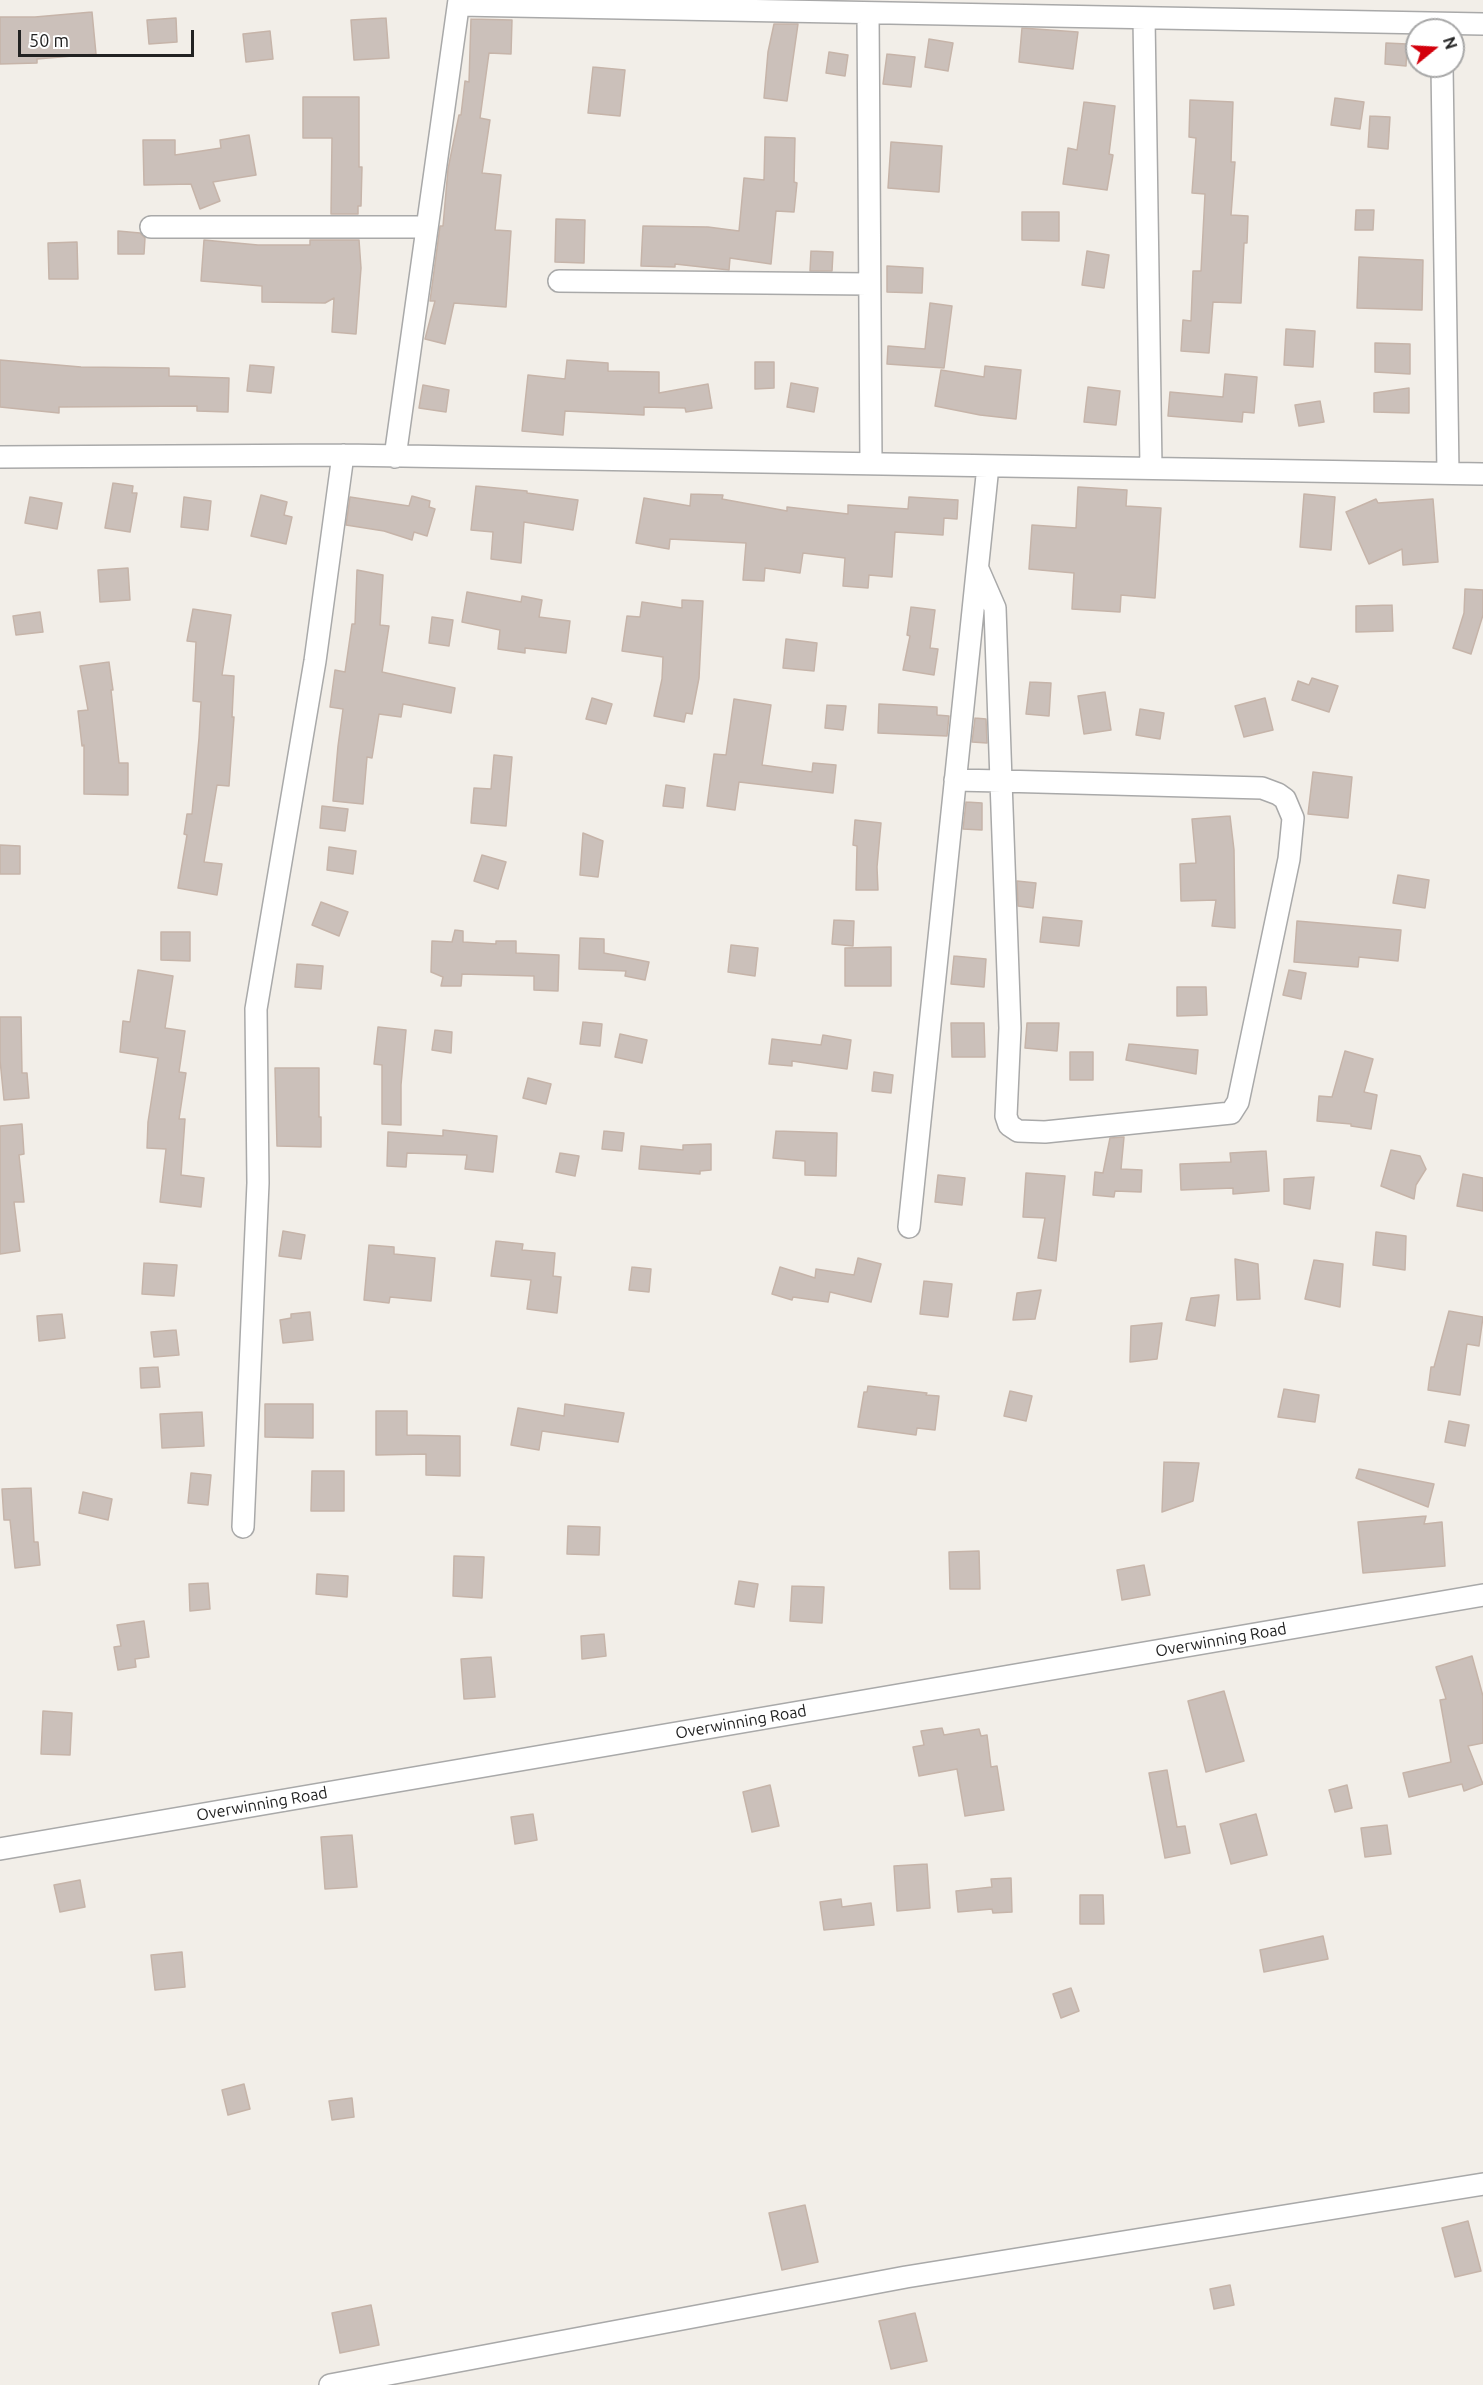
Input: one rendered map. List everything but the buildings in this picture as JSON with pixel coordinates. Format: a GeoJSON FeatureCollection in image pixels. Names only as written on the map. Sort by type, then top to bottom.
{"type":"FeatureCollection","features":[{"type":"Feature","properties":{"kind":"street"},"geometry":{"type":"LineString","coordinates":[[395,457],[459,3],[1405,26]]}},
{"type":"Feature","properties":{"kind":"street"},"geometry":{"type":"LineString","coordinates":[[868,13],[868,284],[871,462]]}},
{"type":"Feature","properties":{"kind":"street"},"geometry":{"type":"LineString","coordinates":[[1144,18],[1151,467]]}},
{"type":"Feature","properties":{"kind":"street"},"geometry":{"type":"LineString","coordinates":[[1465,25],[1483,24]]}},
{"type":"Feature","properties":{"kind":"street"},"geometry":{"type":"LineString","coordinates":[[1442,78],[1448,473]]}},
{"type":"Feature","properties":{"kind":"street"},"geometry":{"type":"LineString","coordinates":[[151,227],[427,226]]}},
{"type":"Feature","properties":{"kind":"street"},"geometry":{"type":"LineString","coordinates":[[559,281],[868,284]]}},
{"type":"Feature","properties":{"kind":"street"},"geometry":{"type":"LineString","coordinates":[[0,457],[343,455],[1483,474]]}},
{"type":"Feature","properties":{"kind":"street"},"geometry":{"type":"LineString","coordinates":[[243,1527],[258,1183],[256,1009],[315,661],[343,455]]}},
{"type":"Feature","properties":{"kind":"street"},"geometry":{"type":"LineString","coordinates":[[909,1227],[988,466]]}},
{"type":"Feature","properties":{"kind":"street"},"geometry":{"type":"LineString","coordinates":[[955,780],[1001,781],[1262,788],[1285,799],[1293,818],[1289,860],[1238,1102],[1231,1113],[1045,1132],[1018,1131],[1009,1125],[1006,1116],[1010,1028],[1001,781],[995,608],[978,569]]}},
{"type":"Feature","properties":{"kind":"street","name":"Overwinning Road"},"geometry":{"type":"LineString","coordinates":[[0,1849],[1483,1595]]}},
{"type":"Feature","properties":{"kind":"street"},"geometry":{"type":"LineString","coordinates":[[330,2385],[906,2277],[1483,2184]]}}]}
